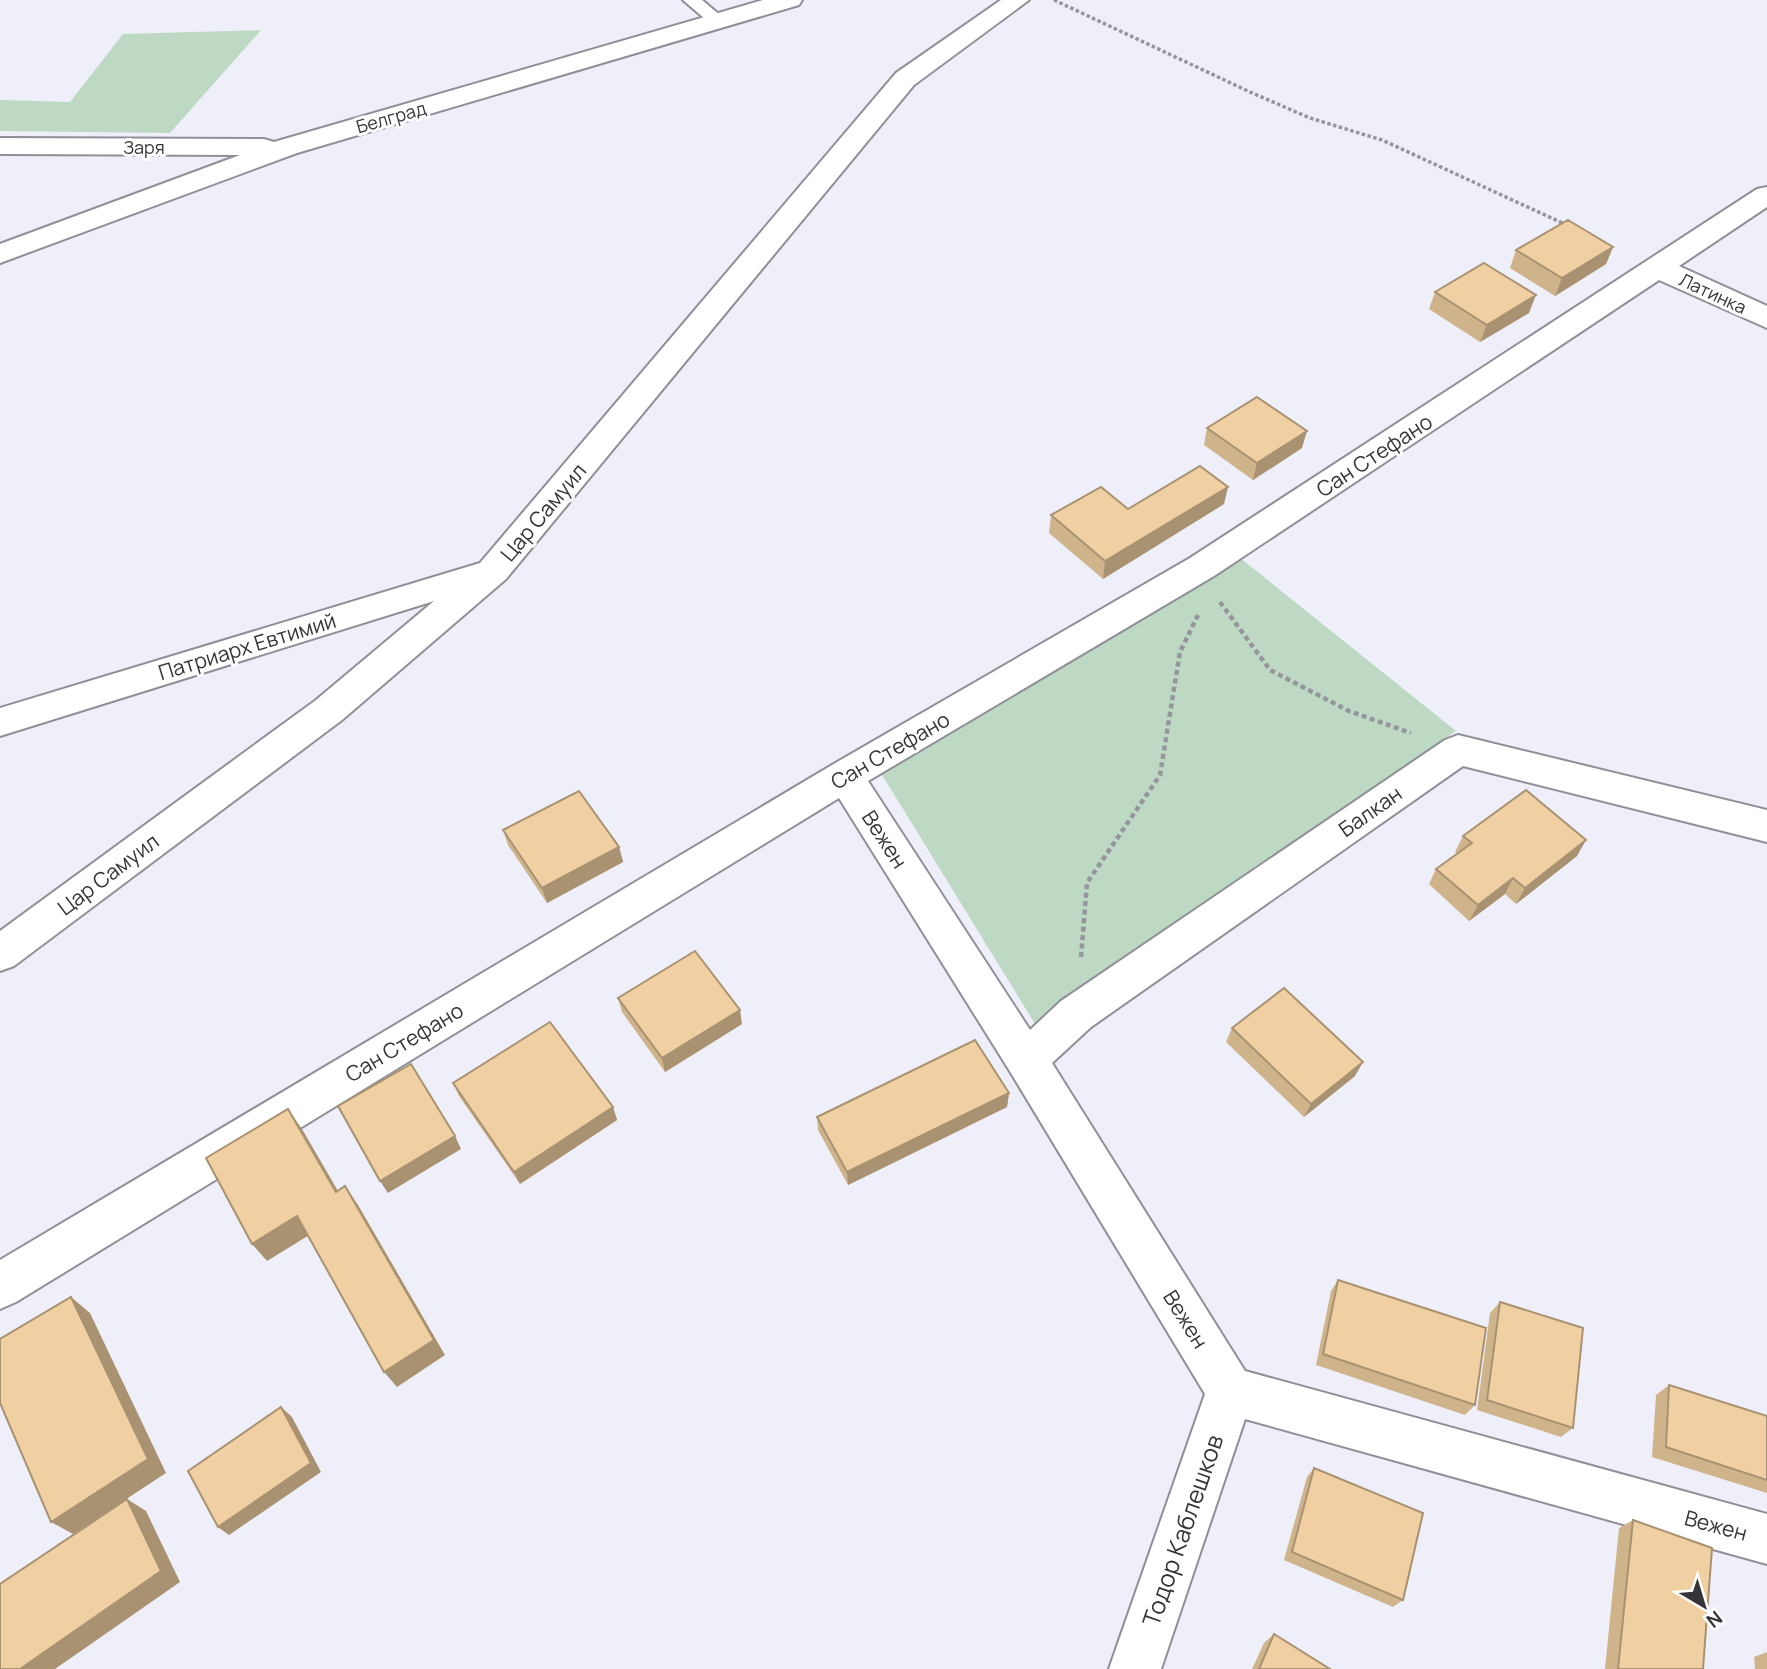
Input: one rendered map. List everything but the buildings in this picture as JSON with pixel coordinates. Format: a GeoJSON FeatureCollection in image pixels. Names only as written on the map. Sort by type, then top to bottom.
{"type":"FeatureCollection","features":[{"type":"Feature","properties":{"kind":"street","name":"Белград"},"geometry":{"type":"LineString","coordinates":[[0,254],[287,147],[790,0]]}},
{"type":"Feature","properties":{"kind":"street","name":"Цар Самуил"},"geometry":{"type":"LineString","coordinates":[[0,954],[329,710],[494,570],[905,79],[1017,0]]}},
{"type":"Feature","properties":{"kind":"street","name":"Заря"},"geometry":{"type":"LineString","coordinates":[[0,146],[287,147]]}},
{"type":"Feature","properties":{"kind":"street","name":"Сан Стефано"},"geometry":{"type":"LineString","coordinates":[[0,1286],[845,776],[1208,575],[1767,195]]}},
{"type":"Feature","properties":{"kind":"street","name":"Латинка"},"geometry":{"type":"LineString","coordinates":[[1658,268],[1767,318]]}},
{"type":"Feature","properties":{"kind":"street","name":"Патриарх Евтимий"},"geometry":{"type":"LineString","coordinates":[[0,722],[494,570]]}},
{"type":"Feature","properties":{"kind":"street"},"geometry":{"type":"LineString","coordinates":[[1458,750],[1767,826]]}},
{"type":"Feature","properties":{"kind":"street","name":"Балкан"},"geometry":{"type":"LineString","coordinates":[[1026,1060],[1076,1014],[1458,750]]}},
{"type":"Feature","properties":{"kind":"street","name":"Вежен"},"geometry":{"type":"LineString","coordinates":[[845,776],[1026,1060],[1230,1391],[1767,1539]]}},
{"type":"Feature","properties":{"kind":"street","name":"Тодор Каблешков"},"geometry":{"type":"LineString","coordinates":[[1135,1669],[1230,1391]]}},
{"type":"Feature","properties":{"kind":"lane"},"geometry":{"type":"LineString","coordinates":[[691,0],[718,21]]}},
{"type":"Feature","properties":{"kind":"path"},"geometry":{"type":"LineString","coordinates":[[1054,0],[1250,92],[1310,118],[1382,140],[1572,227]]}},
{"type":"Feature","properties":{"kind":"path"},"geometry":{"type":"LineString","coordinates":[[1208,575],[1221,606],[1270,670],[1349,711],[1458,750]]}},
{"type":"Feature","properties":{"kind":"path"},"geometry":{"type":"LineString","coordinates":[[1076,1014],[1087,883],[1160,775],[1180,652],[1208,575]]}},
{"type":"Feature","properties":{"kind":"green space"},"geometry":{"type":"Polygon","coordinates":[[[261,30],[170,133],[0,131],[0,100],[70,102],[123,34],[261,30]]]}},
{"type":"Feature","properties":{"kind":"green space"},"geometry":{"type":"Polygon","coordinates":[[[1224,545],[1456,731],[1035,1024],[876,765],[1224,545]]]}}]}
